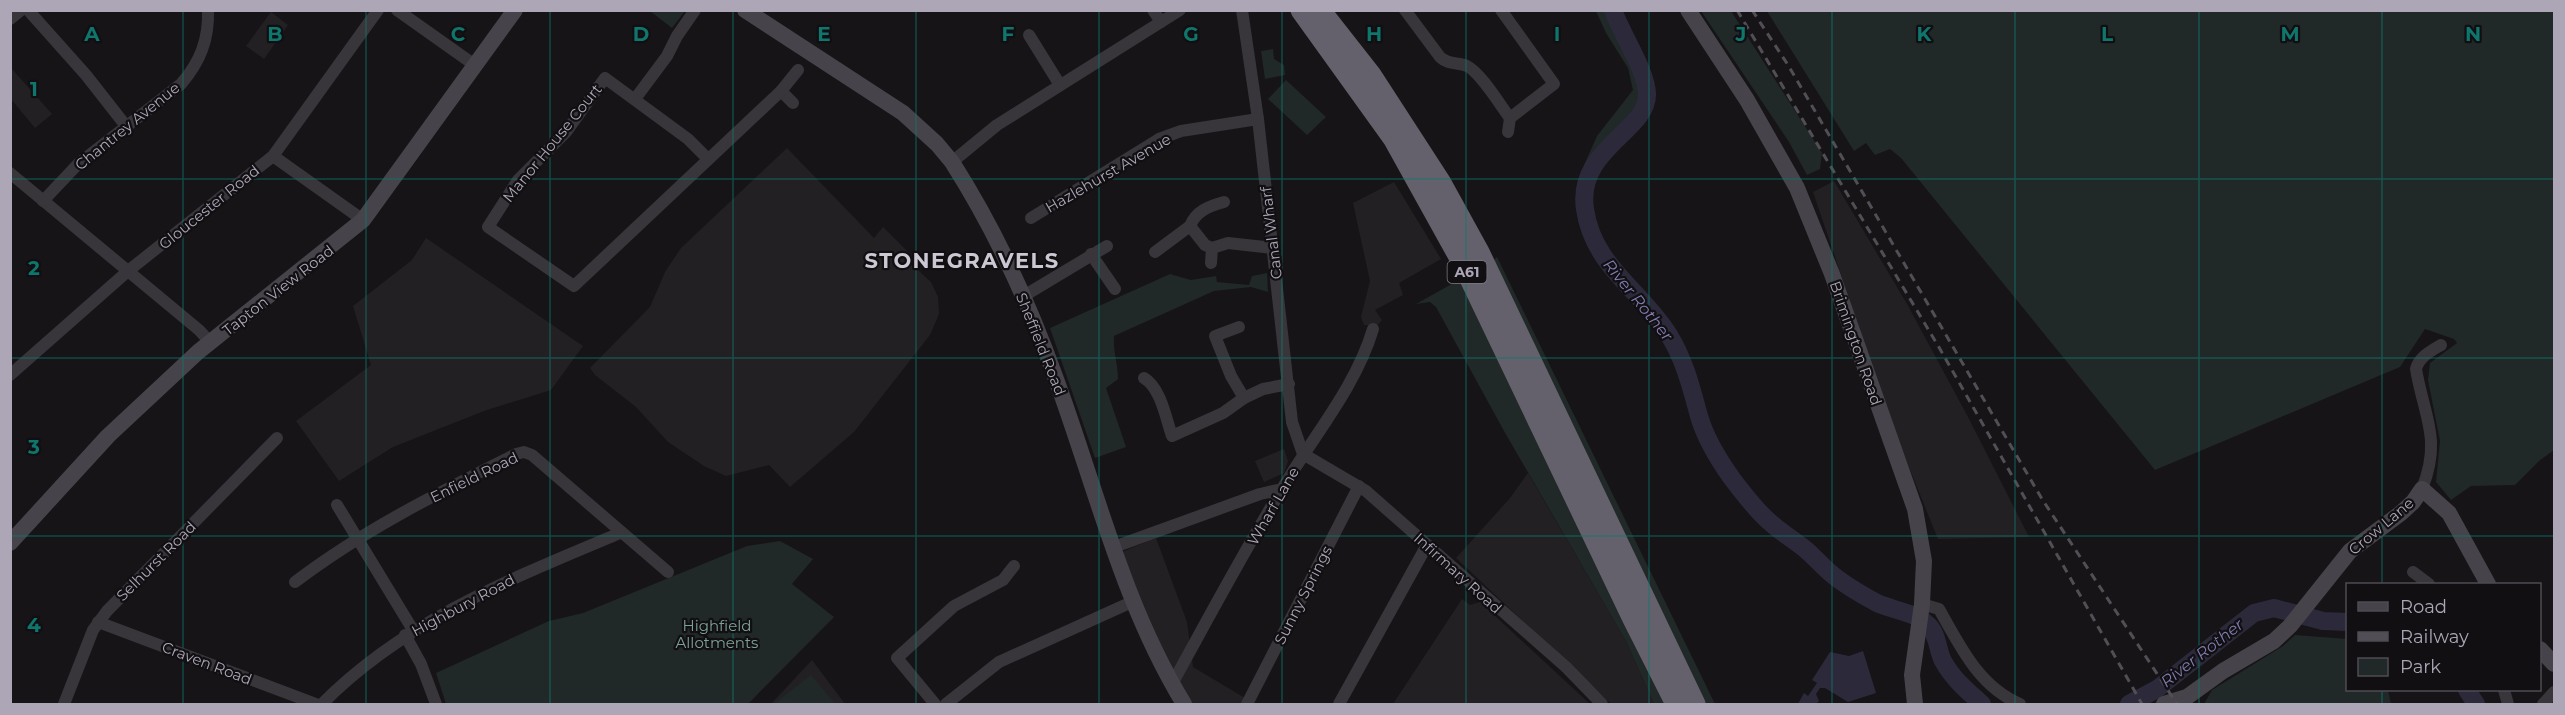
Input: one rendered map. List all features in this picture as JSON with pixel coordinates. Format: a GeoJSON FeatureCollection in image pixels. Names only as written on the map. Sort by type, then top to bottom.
{"type":"FeatureCollection","features":[{"type":"Feature","properties":{"kind":"highway","name":"A61"},"geometry":{"type":"LineString","coordinates":[[1301,10],[1393,138],[1452,244],[1676,705]]}},
{"type":"Feature","properties":{"kind":"highway","name":"A61"},"geometry":{"type":"LineString","coordinates":[[1320,10],[1371,75],[1441,183],[1479,252],[1695,705]]}},
{"type":"Feature","properties":{"kind":"main road","name":"Tapton View Road"},"geometry":{"type":"LineString","coordinates":[[10,543],[108,436],[211,343],[363,220],[515,10]]}},
{"type":"Feature","properties":{"kind":"main road","name":"Brimington Road"},"geometry":{"type":"LineString","coordinates":[[1688,10],[1775,146],[1797,188],[1832,274],[1915,509],[1923,548],[1922,604],[1912,675],[1916,705]]}},
{"type":"Feature","properties":{"kind":"main road","name":"Sheffield Road"},"geometry":{"type":"LineString","coordinates":[[749,12],[903,113],[940,147],[952,162],[1022,297],[1056,379],[1103,520],[1134,602],[1184,705]]}},
{"type":"Feature","properties":{"kind":"main road"},"geometry":{"type":"LineString","coordinates":[[2422,489],[2449,513],[2487,583]]}},
{"type":"Feature","properties":{"kind":"main road","name":"Crow Lane"},"geometry":{"type":"LineString","coordinates":[[2164,705],[2187,697],[2223,671],[2274,641],[2290,626],[2350,551],[2401,513],[2422,489]]}},
{"type":"Feature","properties":{"kind":"main road"},"geometry":{"type":"LineString","coordinates":[[2541,650],[2554,664]]}},
{"type":"Feature","properties":{"kind":"street"},"geometry":{"type":"LineString","coordinates":[[10,19],[21,10]]}},
{"type":"Feature","properties":{"kind":"street"},"geometry":{"type":"LineString","coordinates":[[28,10],[86,75],[126,126]]}},
{"type":"Feature","properties":{"kind":"street","name":"Chantrey Avenue"},"geometry":{"type":"LineString","coordinates":[[43,201],[78,164],[181,84],[201,57],[205,43],[208,10]]}},
{"type":"Feature","properties":{"kind":"street","name":"Gloucester Road"},"geometry":{"type":"LineString","coordinates":[[10,375],[128,271],[273,156],[378,10]]}},
{"type":"Feature","properties":{"kind":"street"},"geometry":{"type":"LineString","coordinates":[[397,10],[476,66]]}},
{"type":"Feature","properties":{"kind":"street"},"geometry":{"type":"LineString","coordinates":[[635,99],[695,10]]}},
{"type":"Feature","properties":{"kind":"street"},"geometry":{"type":"LineString","coordinates":[[1153,10],[1161,22]]}},
{"type":"Feature","properties":{"kind":"street"},"geometry":{"type":"LineString","coordinates":[[952,162],[997,125],[1180,10]]}},
{"type":"Feature","properties":{"kind":"street","name":"Canal Wharf"},"geometry":{"type":"LineString","coordinates":[[1242,10],[1258,119],[1292,422],[1303,454]]}},
{"type":"Feature","properties":{"kind":"street"},"geometry":{"type":"LineString","coordinates":[[1405,10],[1440,57],[1446,62],[1464,65],[1473,70],[1510,118]]}},
{"type":"Feature","properties":{"kind":"street"},"geometry":{"type":"LineString","coordinates":[[1500,10],[1554,84],[1510,118],[1508,132]]}},
{"type":"Feature","properties":{"kind":"street"},"geometry":{"type":"LineString","coordinates":[[1029,34],[1060,85]]}},
{"type":"Feature","properties":{"kind":"street","name":"Manor House Court"},"geometry":{"type":"LineString","coordinates":[[707,158],[688,139],[605,78],[566,132],[518,180],[488,227],[574,286],[707,158],[781,91],[798,70]]}},
{"type":"Feature","properties":{"kind":"street"},"geometry":{"type":"LineString","coordinates":[[781,91],[793,103]]}},
{"type":"Feature","properties":{"kind":"street","name":"Hazlehurst Avenue"},"geometry":{"type":"LineString","coordinates":[[1030,218],[1159,139],[1181,131],[1258,119]]}},
{"type":"Feature","properties":{"kind":"street"},"geometry":{"type":"LineString","coordinates":[[273,156],[363,220]]}},
{"type":"Feature","properties":{"kind":"street"},"geometry":{"type":"LineString","coordinates":[[10,172],[211,343]]}},
{"type":"Feature","properties":{"kind":"street"},"geometry":{"type":"LineString","coordinates":[[1155,252],[1190,226],[1197,214],[1224,202]]}},
{"type":"Feature","properties":{"kind":"street"},"geometry":{"type":"LineString","coordinates":[[1190,226],[1205,244],[1212,248],[1228,243],[1273,248]]}},
{"type":"Feature","properties":{"kind":"street"},"geometry":{"type":"LineString","coordinates":[[1022,297],[1107,246]]}},
{"type":"Feature","properties":{"kind":"street"},"geometry":{"type":"LineString","coordinates":[[1211,263],[1212,248]]}},
{"type":"Feature","properties":{"kind":"street"},"geometry":{"type":"LineString","coordinates":[[1091,254],[1115,290]]}},
{"type":"Feature","properties":{"kind":"street"},"geometry":{"type":"LineString","coordinates":[[1239,327],[1215,336],[1231,376],[1244,398]]}},
{"type":"Feature","properties":{"kind":"street","name":"Wharf Lane"},"geometry":{"type":"LineString","coordinates":[[1172,684],[1282,489],[1324,425],[1363,356],[1373,329]]}},
{"type":"Feature","properties":{"kind":"street","name":"Crow Lane"},"geometry":{"type":"LineString","coordinates":[[2422,489],[2432,459],[2432,433],[2416,369],[2417,364],[2428,352],[2441,345]]}},
{"type":"Feature","properties":{"kind":"street"},"geometry":{"type":"LineString","coordinates":[[1144,378],[1151,382],[1155,390],[1172,436],[1223,413],[1244,398],[1263,389],[1289,384]]}},
{"type":"Feature","properties":{"kind":"street","name":"Selhurst Road"},"geometry":{"type":"LineString","coordinates":[[64,705],[98,622],[277,438]]}},
{"type":"Feature","properties":{"kind":"street","name":"Enfield Road"},"geometry":{"type":"LineString","coordinates":[[295,582],[359,538],[452,486],[524,452],[532,455],[668,572]]}},
{"type":"Feature","properties":{"kind":"street","name":"Infirmary Road"},"geometry":{"type":"LineString","coordinates":[[1303,454],[1359,486],[1566,667],[1602,705]]}},
{"type":"Feature","properties":{"kind":"street","name":"Sunny Springs"},"geometry":{"type":"LineString","coordinates":[[1247,705],[1359,486]]}},
{"type":"Feature","properties":{"kind":"street"},"geometry":{"type":"LineString","coordinates":[[1114,547],[1260,494],[1282,489]]}},
{"type":"Feature","properties":{"kind":"street"},"geometry":{"type":"LineString","coordinates":[[337,505],[359,538],[409,633],[436,705]]}},
{"type":"Feature","properties":{"kind":"street","name":"Highbury Road"},"geometry":{"type":"LineString","coordinates":[[322,705],[354,674],[409,633],[485,591],[620,532]]}},
{"type":"Feature","properties":{"kind":"street"},"geometry":{"type":"LineString","coordinates":[[1338,705],[1427,545]]}},
{"type":"Feature","properties":{"kind":"street"},"geometry":{"type":"LineString","coordinates":[[935,705],[897,658],[954,606],[1003,580],[1014,566]]}},
{"type":"Feature","properties":{"kind":"street"},"geometry":{"type":"LineString","coordinates":[[2413,572],[2427,583]]}},
{"type":"Feature","properties":{"kind":"street"},"geometry":{"type":"LineString","coordinates":[[946,705],[999,662],[1134,602]]}},
{"type":"Feature","properties":{"kind":"street"},"geometry":{"type":"LineString","coordinates":[[1922,604],[1940,609],[1965,655],[1981,677],[2020,705]]}},
{"type":"Feature","properties":{"kind":"street","name":"Craven Road"},"geometry":{"type":"LineString","coordinates":[[98,622],[316,705]]}},
{"type":"Feature","properties":{"kind":"street"},"geometry":{"type":"LineString","coordinates":[[2543,705],[2554,692]]}},
{"type":"Feature","properties":{"kind":"shaded area"},"geometry":{"type":"Polygon","coordinates":[[[271,12],[288,25],[264,59],[246,46],[271,12]]]}},
{"type":"Feature","properties":{"kind":"shaded area"},"geometry":{"type":"Polygon","coordinates":[[[12,69],[52,114],[35,128],[11,99],[12,69]]]}},
{"type":"Feature","properties":{"kind":"shaded area"},"geometry":{"type":"Polygon","coordinates":[[[787,148],[874,238],[883,227],[912,256],[908,261],[931,282],[938,297],[939,314],[930,335],[854,432],[790,487],[769,465],[726,476],[704,466],[668,442],[636,407],[595,375],[590,368],[650,307],[665,272],[681,248],[787,148]]]}},
{"type":"Feature","properties":{"kind":"shaded area"},"geometry":{"type":"Polygon","coordinates":[[[1834,181],[1907,304],[2029,537],[1938,539],[1892,425],[1813,192],[1834,181]]]}},
{"type":"Feature","properties":{"kind":"shaded area"},"geometry":{"type":"Polygon","coordinates":[[[1394,182],[1441,259],[1399,283],[1403,295],[1375,310],[1382,320],[1377,326],[1364,325],[1361,317],[1370,281],[1353,203],[1394,182]]]}},
{"type":"Feature","properties":{"kind":"shaded area"},"geometry":{"type":"Polygon","coordinates":[[[426,238],[583,346],[551,390],[484,411],[393,447],[339,481],[296,421],[371,365],[353,306],[412,260],[426,238]]]}},
{"type":"Feature","properties":{"kind":"shaded area"},"geometry":{"type":"Polygon","coordinates":[[[1284,449],[1288,461],[1284,473],[1264,482],[1255,461],[1284,449]]]}},
{"type":"Feature","properties":{"kind":"shaded area"},"geometry":{"type":"Polygon","coordinates":[[[1528,473],[1627,643],[1654,704],[1611,704],[1456,558],[1510,498],[1528,473]]]}},
{"type":"Feature","properties":{"kind":"shaded area"},"geometry":{"type":"Polygon","coordinates":[[[1156,538],[1187,622],[1193,667],[1245,698],[1242,704],[1189,704],[1180,690],[1122,555],[1124,551],[1156,538]]]}},
{"type":"Feature","properties":{"kind":"shaded area"},"geometry":{"type":"Polygon","coordinates":[[[1462,599],[1470,605],[1480,602],[1590,704],[1393,704],[1462,599]]]}},
{"type":"Feature","properties":{"kind":"shaded area"},"geometry":{"type":"Polygon","coordinates":[[[1863,651],[1876,693],[1848,702],[1825,688],[1820,688],[1816,694],[1819,701],[1816,704],[1798,704],[1804,693],[1808,696],[1817,683],[1812,680],[1830,652],[1849,656],[1863,651]]]}},
{"type":"Feature","properties":{"kind":"shaded area"},"geometry":{"type":"Polygon","coordinates":[[[812,660],[845,704],[771,704],[812,660]]]}},
{"type":"Feature","properties":{"kind":"green space"},"geometry":{"type":"Polygon","coordinates":[[[650,11],[685,11],[672,28],[650,11]]]}},
{"type":"Feature","properties":{"kind":"green space"},"geometry":{"type":"Polygon","coordinates":[[[1596,11],[1607,11],[1638,78],[1642,95],[1583,176],[1581,172],[1597,136],[1633,90],[1628,68],[1606,33],[1596,11]]]}},
{"type":"Feature","properties":{"kind":"green space"},"geometry":{"type":"Polygon","coordinates":[[[1701,11],[1731,11],[1822,153],[1820,169],[1807,175],[1789,142],[1701,11]]]}},
{"type":"Feature","properties":{"kind":"green space"},"geometry":{"type":"Polygon","coordinates":[[[1767,11],[2554,11],[2554,450],[2539,461],[2515,485],[2471,486],[2451,500],[2436,482],[2440,441],[2428,380],[2430,363],[2457,343],[2454,339],[2425,329],[2400,367],[2155,470],[1901,158],[1890,149],[1875,155],[1866,143],[1854,151],[1767,11]]]}},
{"type":"Feature","properties":{"kind":"green space"},"geometry":{"type":"Polygon","coordinates":[[[1273,49],[1274,59],[1284,65],[1285,75],[1265,79],[1261,51],[1273,49]]]}},
{"type":"Feature","properties":{"kind":"green space"},"geometry":{"type":"Polygon","coordinates":[[[1286,80],[1326,117],[1307,135],[1268,99],[1286,80]]]}},
{"type":"Feature","properties":{"kind":"green space"},"geometry":{"type":"Polygon","coordinates":[[[1497,257],[1715,704],[1702,704],[1493,261],[1497,257]]]}},
{"type":"Feature","properties":{"kind":"green space"},"geometry":{"type":"Polygon","coordinates":[[[1267,273],[1268,292],[1251,287],[1214,291],[1114,336],[1118,379],[1106,388],[1126,447],[1095,458],[1050,328],[1170,274],[1191,280],[1216,276],[1217,282],[1249,285],[1252,276],[1267,273]]]}},
{"type":"Feature","properties":{"kind":"green space"},"geometry":{"type":"Polygon","coordinates":[[[1457,281],[1467,283],[1670,704],[1654,704],[1627,643],[1504,431],[1436,307],[1430,302],[1416,304],[1457,281]]]}},
{"type":"Feature","properties":{"kind":"green space","name":"Highfield Allotments"},"geometry":{"type":"Polygon","coordinates":[[[780,541],[813,559],[792,584],[834,617],[748,704],[446,704],[436,673],[549,621],[583,613],[747,546],[780,541]]]}},
{"type":"Feature","properties":{"kind":"green space"},"geometry":{"type":"Polygon","coordinates":[[[2295,635],[2346,639],[2346,691],[2388,691],[2391,704],[2204,704],[2212,690],[2283,646],[2295,635]]]}},
{"type":"Feature","properties":{"kind":"green space"},"geometry":{"type":"Polygon","coordinates":[[[811,675],[835,704],[774,704],[811,675]]]}},
{"type":"Feature","properties":{"kind":"waterway","name":"River Rother"},"geometry":{"type":"LineString","coordinates":[[1613,10],[1643,75],[1647,94],[1644,107],[1636,119],[1601,156],[1591,171],[1585,188],[1585,209],[1590,229],[1598,246],[1608,262],[1658,319],[1675,345],[1709,441],[1728,473],[1751,503],[1829,572],[1857,592],[1927,624],[1933,632],[1941,656],[1951,673],[1982,704]]}},
{"type":"Feature","properties":{"kind":"waterway","name":"River Rother"},"geometry":{"type":"LineString","coordinates":[[2129,704],[2157,689],[2254,613],[2274,608],[2323,621],[2346,622]]}},
{"type":"Feature","properties":{"kind":"waterway","name":"River Rother"},"geometry":{"type":"LineString","coordinates":[[2468,691],[2476,704]]}},
{"type":"Feature","properties":{"kind":"railway"},"geometry":{"type":"LineString","coordinates":[[1737,10],[1940,349],[2142,704]]}},
{"type":"Feature","properties":{"kind":"railway"},"geometry":{"type":"LineString","coordinates":[[1752,10],[1788,65],[2042,499],[2177,704]]}},
{"type":"Feature","properties":{"kind":"district","name":"STONEGRAVELS"},"geometry":{"type":"Point","coordinates":[962,260]}}]}
